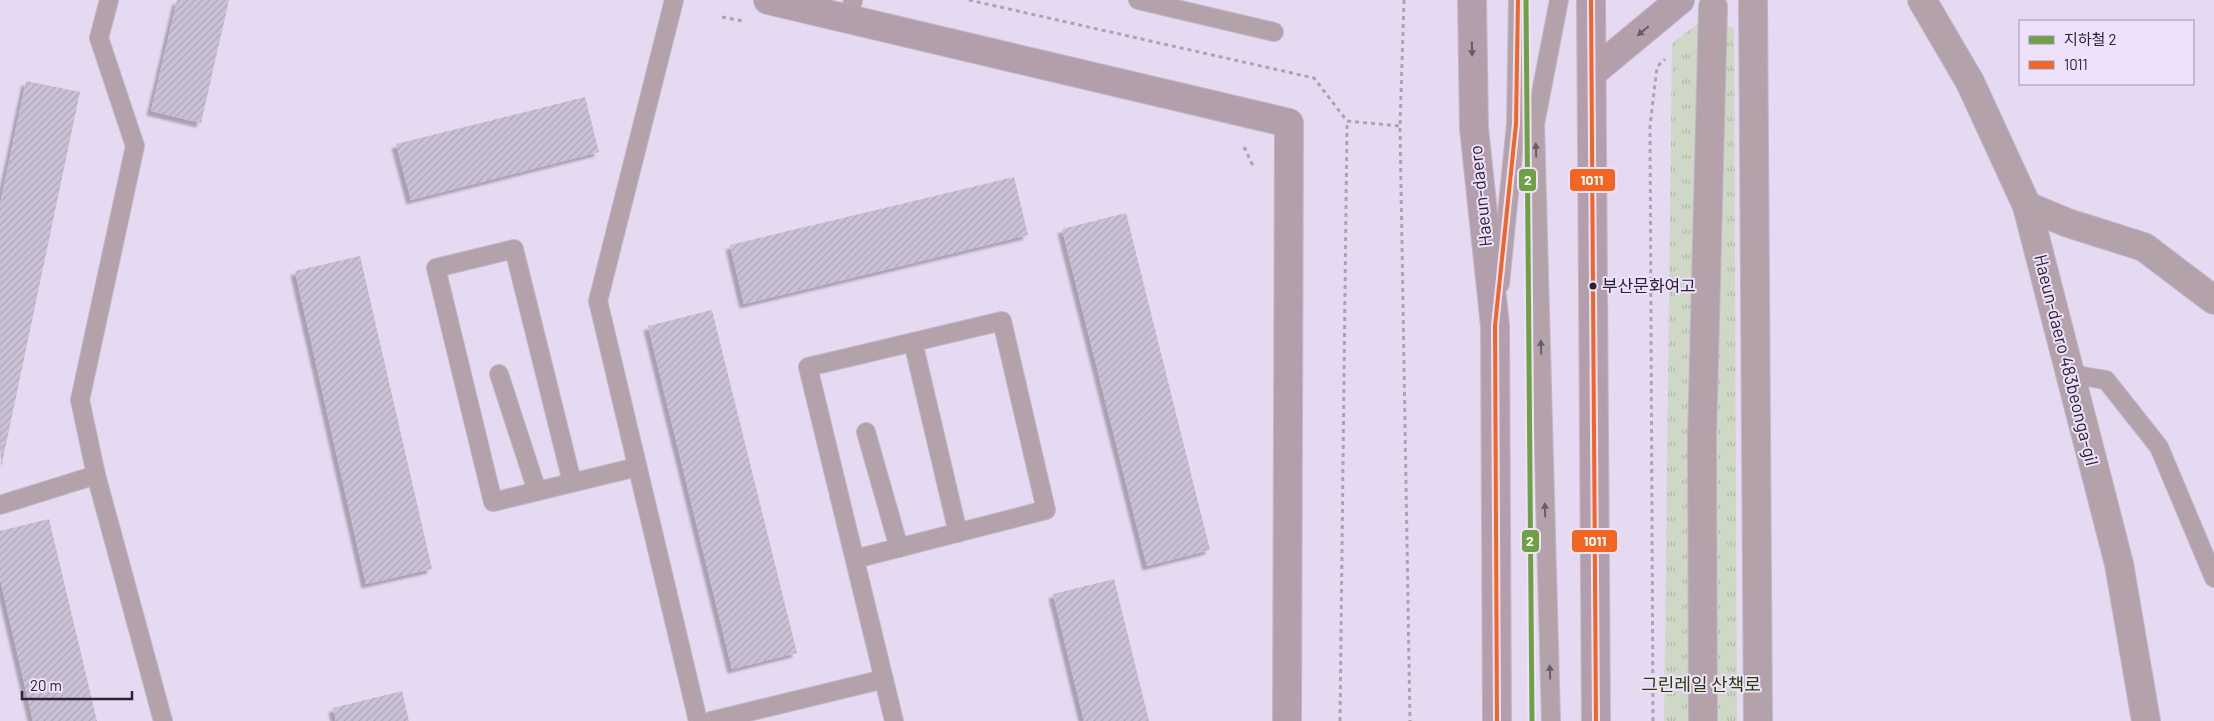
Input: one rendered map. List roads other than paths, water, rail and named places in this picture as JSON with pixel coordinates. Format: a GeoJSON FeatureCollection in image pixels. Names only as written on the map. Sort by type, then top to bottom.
{"type":"FeatureCollection","features":[{"type":"Feature","properties":{"kind":"main road"},"geometry":{"type":"LineString","coordinates":[[770,0],[851,10],[1289,123],[1287,721]]}},
{"type":"Feature","properties":{"kind":"main road","name":"Haeun-daero"},"geometry":{"type":"LineString","coordinates":[[1472,0],[1474,128],[1495,326],[1497,721]]}},
{"type":"Feature","properties":{"kind":"main road"},"geometry":{"type":"LineString","coordinates":[[1591,0],[1596,721]]}},
{"type":"Feature","properties":{"kind":"main road"},"geometry":{"type":"LineString","coordinates":[[1592,73],[1680,0]]}},
{"type":"Feature","properties":{"kind":"street"},"geometry":{"type":"LineString","coordinates":[[1752,0],[1758,721]]}},
{"type":"Feature","properties":{"kind":"street","name":"Haeun-daero 483beonga-gil"},"geometry":{"type":"LineString","coordinates":[[1922,0],[1970,82],[2027,206],[2119,564],[2146,721]]}},
{"type":"Feature","properties":{"kind":"street"},"geometry":{"type":"LineString","coordinates":[[1703,721],[1702,437],[1712,7]]}},
{"type":"Feature","properties":{"kind":"street"},"geometry":{"type":"LineString","coordinates":[[2027,206],[2068,223],[2144,247],[2214,300]]}},
{"type":"Feature","properties":{"kind":"lane"},"geometry":{"type":"LineString","coordinates":[[109,0],[99,38],[135,146],[80,400],[96,475],[163,721]]}},
{"type":"Feature","properties":{"kind":"lane"},"geometry":{"type":"LineString","coordinates":[[674,0],[598,301],[698,721]]}},
{"type":"Feature","properties":{"kind":"lane"},"geometry":{"type":"LineString","coordinates":[[1138,0],[1274,32]]}},
{"type":"Feature","properties":{"kind":"lane"},"geometry":{"type":"LineString","coordinates":[[1495,326],[1516,124],[1518,0]]}},
{"type":"Feature","properties":{"kind":"lane"},"geometry":{"type":"LineString","coordinates":[[1551,721],[1535,124],[1559,0]]}},
{"type":"Feature","properties":{"kind":"lane"},"geometry":{"type":"LineString","coordinates":[[572,482],[514,249],[436,268],[493,502],[637,467]]}},
{"type":"Feature","properties":{"kind":"lane"},"geometry":{"type":"LineString","coordinates":[[855,559],[1046,510],[1002,321],[808,367],[894,721]]}},
{"type":"Feature","properties":{"kind":"lane"},"geometry":{"type":"LineString","coordinates":[[913,342],[958,533]]}},
{"type":"Feature","properties":{"kind":"lane"},"geometry":{"type":"LineString","coordinates":[[499,374],[537,491]]}},
{"type":"Feature","properties":{"kind":"lane"},"geometry":{"type":"LineString","coordinates":[[2070,374],[2106,380],[2159,446],[2214,578]]}},
{"type":"Feature","properties":{"kind":"lane"},"geometry":{"type":"LineString","coordinates":[[866,432],[899,548]]}},
{"type":"Feature","properties":{"kind":"lane"},"geometry":{"type":"LineString","coordinates":[[0,505],[96,475]]}},
{"type":"Feature","properties":{"kind":"lane"},"geometry":{"type":"LineString","coordinates":[[711,721],[884,679]]}},
{"type":"Feature","properties":{"kind":"metro line","name":"2"},"geometry":{"type":"LineString","coordinates":[[1526,0],[1532,721]]}},
{"type":"Feature","properties":{"kind":"place","name":"부산문화여고"},"geometry":{"type":"Point","coordinates":[1593,286]}},
{"type":"Feature","properties":{"kind":"park label","name":"그린레일 산책로"},"geometry":{"type":"Point","coordinates":[1701,685]}}]}
